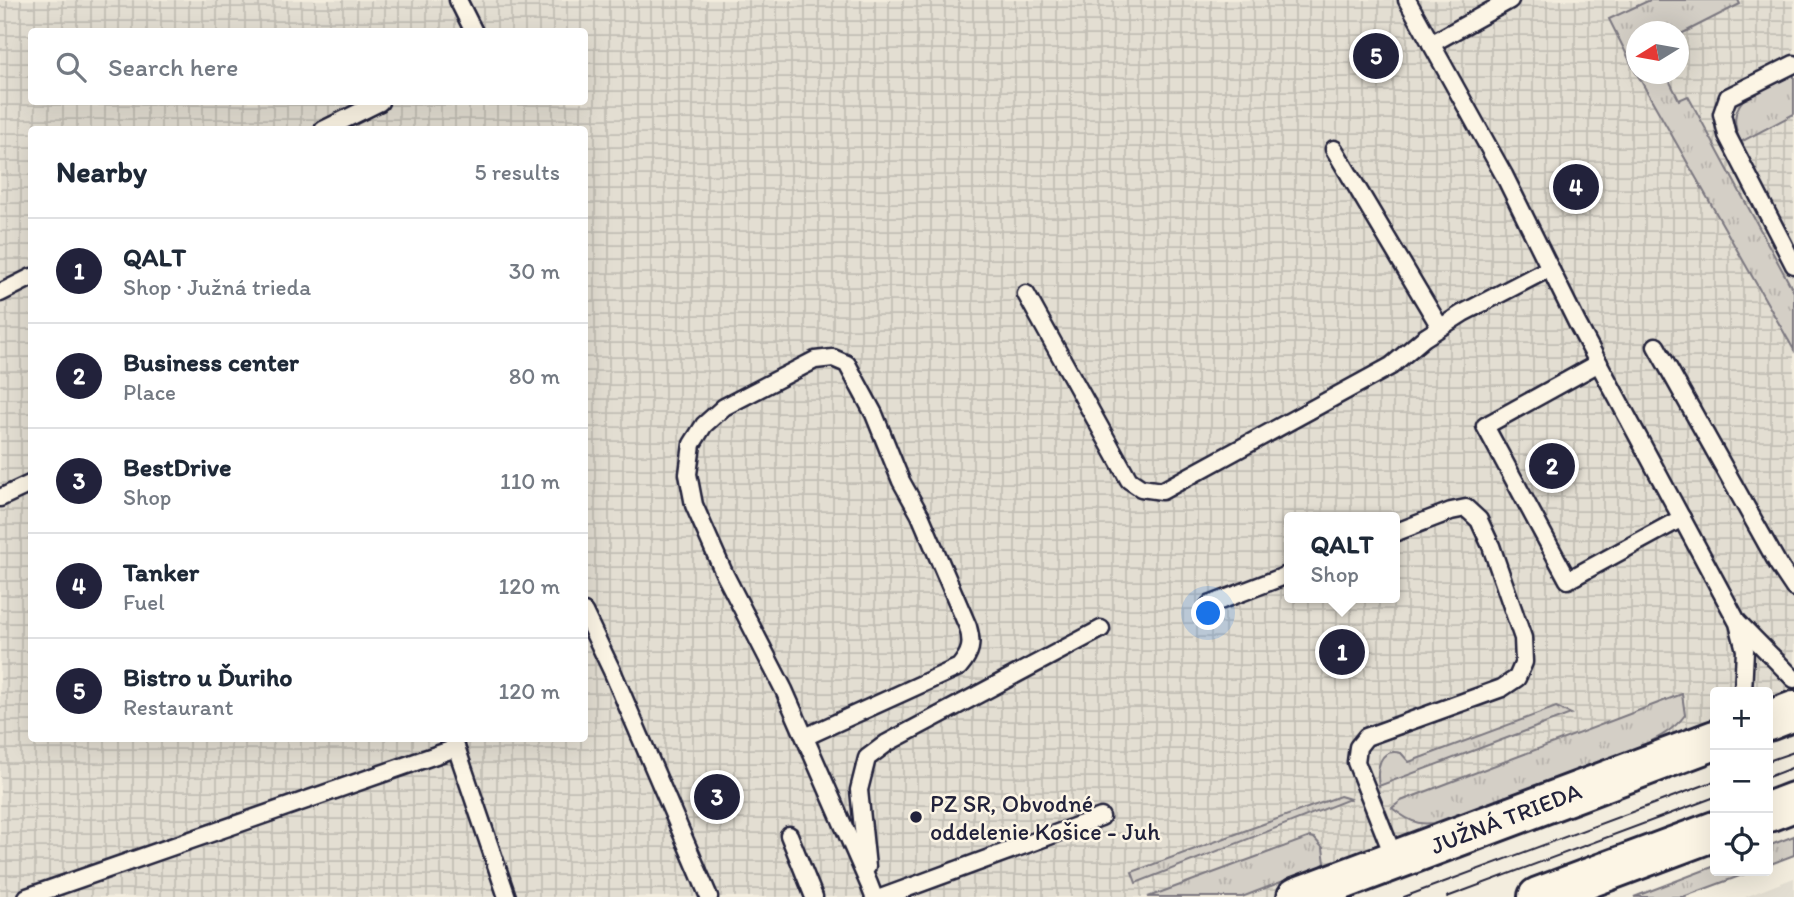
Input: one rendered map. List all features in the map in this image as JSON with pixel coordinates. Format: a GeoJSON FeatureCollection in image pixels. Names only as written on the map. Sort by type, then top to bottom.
{"type":"FeatureCollection","features":[{"type":"Feature","properties":{"kind":"street"},"geometry":{"type":"LineString","coordinates":[[1773,719],[1794,711]]}},
{"type":"Feature","properties":{"kind":"street","name":"JUŽNÁ TRIEDA"},"geometry":{"type":"LineString","coordinates":[[1297,897],[1710,742]]}},
{"type":"Feature","properties":{"kind":"street"},"geometry":{"type":"LineString","coordinates":[[1773,810],[1794,802]]}},
{"type":"Feature","properties":{"kind":"street"},"geometry":{"type":"LineString","coordinates":[[1538,897],[1710,833]]}},
{"type":"Feature","properties":{"kind":"lane"},"geometry":{"type":"LineString","coordinates":[[458,0],[472,28]]}},
{"type":"Feature","properties":{"kind":"lane"},"geometry":{"type":"LineString","coordinates":[[1407,0],[1504,175],[1599,363],[1738,623],[1745,650],[1743,687]]}},
{"type":"Feature","properties":{"kind":"lane"},"geometry":{"type":"LineString","coordinates":[[1432,44],[1510,0]]}},
{"type":"Feature","properties":{"kind":"lane"},"geometry":{"type":"LineString","coordinates":[[1794,64],[1728,97],[1722,114],[1727,135],[1794,265]]}},
{"type":"Feature","properties":{"kind":"lane"},"geometry":{"type":"LineString","coordinates":[[331,126],[374,105]]}},
{"type":"Feature","properties":{"kind":"lane"},"geometry":{"type":"LineString","coordinates":[[1334,149],[1440,327]]}},
{"type":"Feature","properties":{"kind":"lane"},"geometry":{"type":"LineString","coordinates":[[1026,294],[1129,480],[1141,488],[1162,491],[1391,366],[1440,327],[1550,268]]}},
{"type":"Feature","properties":{"kind":"lane"},"geometry":{"type":"LineString","coordinates":[[0,293],[28,279]]}},
{"type":"Feature","properties":{"kind":"lane"},"geometry":{"type":"LineString","coordinates":[[1656,346],[1794,588]]}},
{"type":"Feature","properties":{"kind":"lane"},"geometry":{"type":"LineString","coordinates":[[805,737],[959,667],[970,655],[972,640],[874,414],[847,363],[833,358],[815,360],[724,407],[704,425],[692,444],[688,474],[694,505],[724,573],[784,690],[872,890]]}},
{"type":"Feature","properties":{"kind":"lane"},"geometry":{"type":"LineString","coordinates":[[1599,363],[1485,425],[1568,580],[1682,518]]}},
{"type":"Feature","properties":{"kind":"lane"},"geometry":{"type":"LineString","coordinates":[[0,498],[28,485]]}},
{"type":"Feature","properties":{"kind":"lane"},"geometry":{"type":"LineString","coordinates":[[1395,860],[1356,762],[1357,747],[1366,737],[1502,688],[1517,678],[1524,662],[1523,638],[1491,546],[1479,520],[1466,508],[1451,511],[1400,531]]}},
{"type":"Feature","properties":{"kind":"lane"},"geometry":{"type":"LineString","coordinates":[[1209,605],[1284,576]]}},
{"type":"Feature","properties":{"kind":"lane"},"geometry":{"type":"LineString","coordinates":[[588,620],[709,897]]}},
{"type":"Feature","properties":{"kind":"lane"},"geometry":{"type":"LineString","coordinates":[[1738,623],[1794,678]]}},
{"type":"Feature","properties":{"kind":"lane"},"geometry":{"type":"LineString","coordinates":[[872,890],[859,790],[867,758],[887,743],[1101,629]]}},
{"type":"Feature","properties":{"kind":"lane"},"geometry":{"type":"LineString","coordinates":[[26,897],[454,743],[507,897]]}},
{"type":"Feature","properties":{"kind":"lane"},"geometry":{"type":"LineString","coordinates":[[883,897],[1101,817]]}},
{"type":"Feature","properties":{"kind":"lane"},"geometry":{"type":"LineString","coordinates":[[789,835],[814,897]]}},
{"type":"Feature","properties":{"kind":"shaded area"},"geometry":{"type":"Polygon","coordinates":[[[0,0],[1794,0],[1794,711],[1773,719],[1773,687],[1710,687],[1710,742],[1297,897],[0,897],[0,0]]]}},
{"type":"Feature","properties":{"kind":"shaded area"},"geometry":{"type":"Polygon","coordinates":[[[1794,878],[1794,897],[1745,897],[1794,878]]]}},
{"type":"Feature","properties":{"kind":"green space"},"geometry":{"type":"Polygon","coordinates":[[[1650,0],[1738,0],[1740,4],[1689,30],[1689,21],[1626,21],[1626,53],[1609,19],[1650,0]]]}},
{"type":"Feature","properties":{"kind":"green space"},"geometry":{"type":"Polygon","coordinates":[[[1794,70],[1794,114],[1741,142],[1736,127],[1736,114],[1740,104],[1758,88],[1794,70]]]}},
{"type":"Feature","properties":{"kind":"green space"},"geometry":{"type":"Polygon","coordinates":[[[1643,84],[1671,84],[1679,100],[1688,96],[1794,292],[1794,350],[1643,84]]]}},
{"type":"Feature","properties":{"kind":"green space"},"geometry":{"type":"Polygon","coordinates":[[[1682,694],[1685,715],[1680,721],[1660,736],[1630,751],[1448,821],[1418,823],[1392,808],[1401,801],[1682,694]]]}},
{"type":"Feature","properties":{"kind":"green space"},"geometry":{"type":"Polygon","coordinates":[[[1556,707],[1571,714],[1379,786],[1379,767],[1388,753],[1401,753],[1409,762],[1556,707]]]}},
{"type":"Feature","properties":{"kind":"green space"},"geometry":{"type":"Polygon","coordinates":[[[1340,796],[1350,799],[1136,883],[1132,872],[1340,796]]]}},
{"type":"Feature","properties":{"kind":"green space"},"geometry":{"type":"Polygon","coordinates":[[[1794,836],[1794,855],[1773,863],[1773,844],[1794,836]]]}},
{"type":"Feature","properties":{"kind":"green space"},"geometry":{"type":"Polygon","coordinates":[[[1310,837],[1323,848],[1325,863],[1242,897],[1148,897],[1310,837]]]}},
{"type":"Feature","properties":{"kind":"green space"},"geometry":{"type":"Polygon","coordinates":[[[1710,868],[1710,876],[1740,876],[1683,897],[1634,897],[1710,868]]]}},
{"type":"Feature","properties":{"kind":"tram line"},"geometry":{"type":"LineString","coordinates":[[1773,759],[1794,752]]}},
{"type":"Feature","properties":{"kind":"tram line"},"geometry":{"type":"LineString","coordinates":[[1773,775],[1794,767]]}},
{"type":"Feature","properties":{"kind":"tram line"},"geometry":{"type":"LineString","coordinates":[[1404,897],[1710,783]]}},
{"type":"Feature","properties":{"kind":"tram line"},"geometry":{"type":"LineString","coordinates":[[1447,897],[1710,799]]}},
{"type":"Feature","properties":{"kind":"place","name":"Bistro u Ďuriho"},"geometry":{"type":"Point","coordinates":[1376,56]}},
{"type":"Feature","properties":{"kind":"place","name":"Tanker"},"geometry":{"type":"Point","coordinates":[1576,187]}},
{"type":"Feature","properties":{"kind":"place","name":"Business center"},"geometry":{"type":"Point","coordinates":[1552,466]}},
{"type":"Feature","properties":{"kind":"place","name":"QALT"},"geometry":{"type":"Point","coordinates":[1342,652]}},
{"type":"Feature","properties":{"kind":"place","name":"BestDrive"},"geometry":{"type":"Point","coordinates":[717,797]}},
{"type":"Feature","properties":{"kind":"place","name":"PZ SR, Obvodné oddelenie Košice - Juh"},"geometry":{"type":"Point","coordinates":[916,817]}}]}
